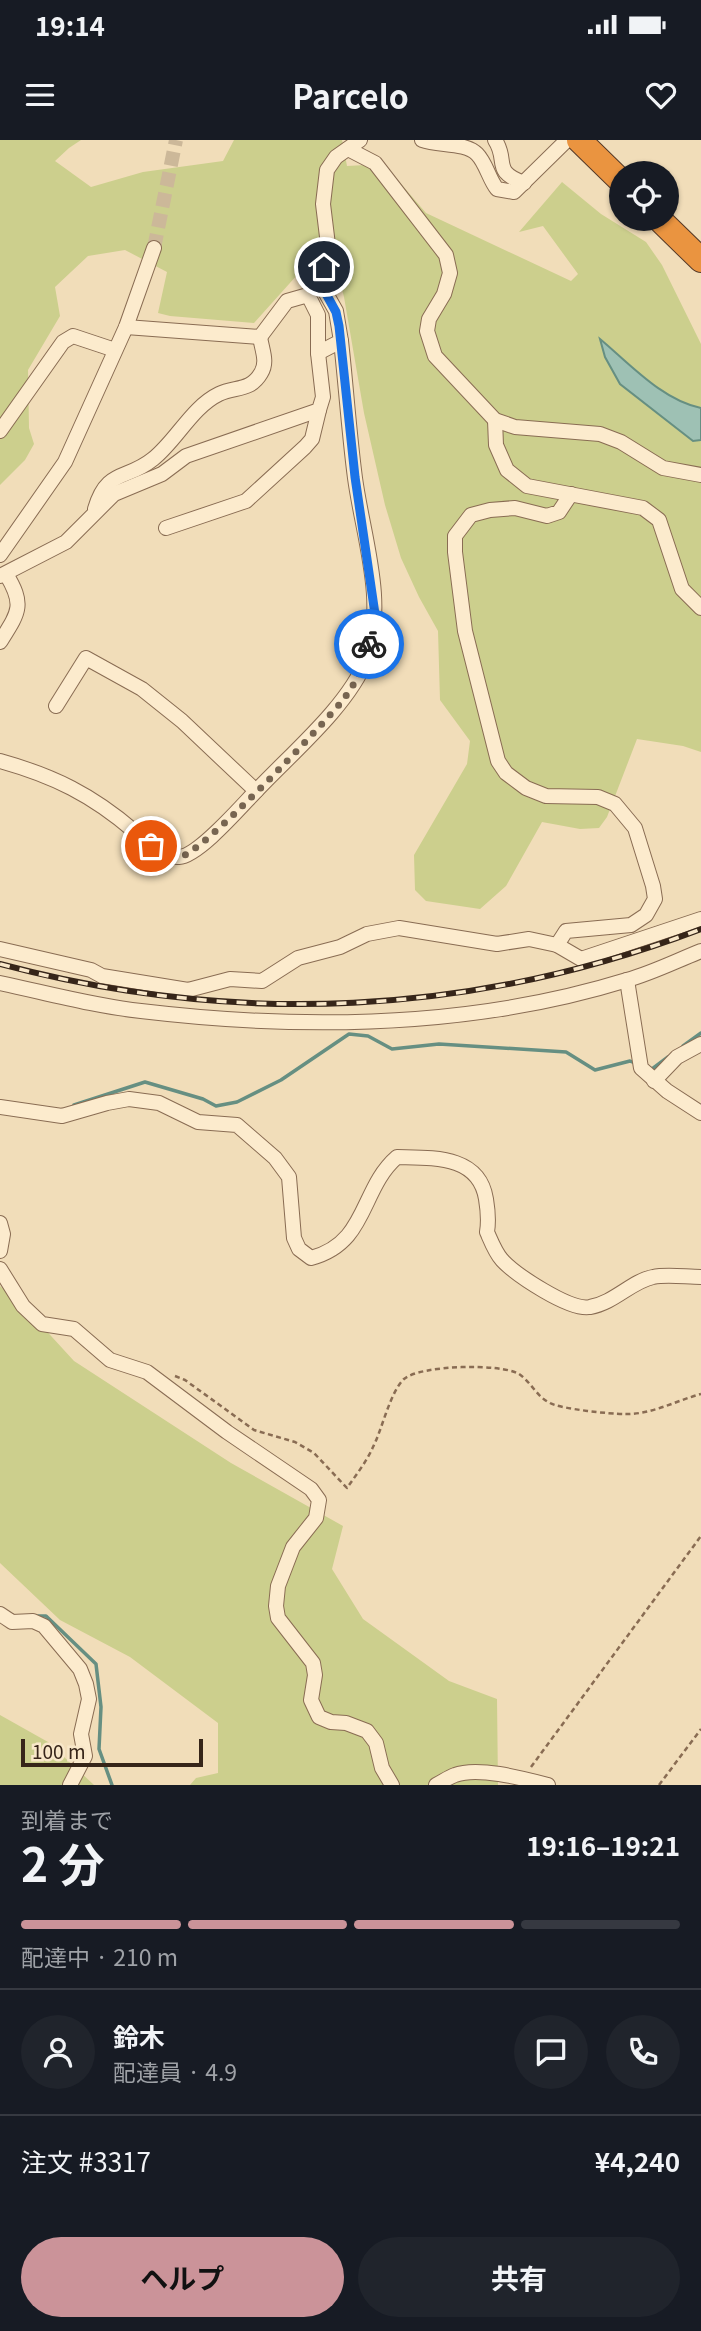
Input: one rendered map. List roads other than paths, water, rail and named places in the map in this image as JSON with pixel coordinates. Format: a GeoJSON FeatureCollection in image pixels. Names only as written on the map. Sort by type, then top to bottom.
{"type":"FeatureCollection","features":[{"type":"Feature","properties":{"kind":"highway"},"geometry":{"type":"LineString","coordinates":[[579,140],[609,169]]}},
{"type":"Feature","properties":{"kind":"highway"},"geometry":{"type":"LineString","coordinates":[[671,231],[701,260]]}},
{"type":"Feature","properties":{"kind":"street"},"geometry":{"type":"LineString","coordinates":[[422,140],[444,146],[465,146],[478,155],[497,189],[514,192],[567,140]]}},
{"type":"Feature","properties":{"kind":"street"},"geometry":{"type":"LineString","coordinates":[[495,140],[499,144],[505,173],[510,178],[529,180]]}},
{"type":"Feature","properties":{"kind":"street"},"geometry":{"type":"LineString","coordinates":[[0,761],[38,772],[78,790],[106,807],[161,853],[180,857],[197,849],[343,700],[365,661],[375,614],[355,477],[341,341],[336,312],[319,281],[328,253],[323,204],[327,170],[336,157],[354,144],[376,163],[446,255],[450,273],[444,294],[429,319],[426,331],[435,356],[495,420],[515,427],[600,434],[621,442],[663,468],[701,475]]}},
{"type":"Feature","properties":{"kind":"street"},"geometry":{"type":"LineString","coordinates":[[0,555],[65,462],[126,327],[154,248]]}},
{"type":"Feature","properties":{"kind":"street"},"geometry":{"type":"LineString","coordinates":[[94,515],[105,485],[112,479],[155,458],[194,414],[219,394],[250,387],[260,375],[265,363],[260,337],[287,301],[308,295],[318,315],[318,353],[323,397],[312,439],[246,501],[166,528]]}},
{"type":"Feature","properties":{"kind":"street"},"geometry":{"type":"LineString","coordinates":[[126,327],[260,337]]}},
{"type":"Feature","properties":{"kind":"street"},"geometry":{"type":"LineString","coordinates":[[0,431],[64,342],[73,336],[115,350]]}},
{"type":"Feature","properties":{"kind":"street"},"geometry":{"type":"LineString","coordinates":[[318,353],[341,341]]}},
{"type":"Feature","properties":{"kind":"street"},"geometry":{"type":"LineString","coordinates":[[0,642],[18,607],[18,593],[3,575],[66,542],[114,494],[162,474],[186,456],[319,410]]}},
{"type":"Feature","properties":{"kind":"street"},"geometry":{"type":"LineString","coordinates":[[495,420],[496,445],[507,470],[527,486],[643,508],[659,520],[682,589],[701,608]]}},
{"type":"Feature","properties":{"kind":"street"},"geometry":{"type":"LineString","coordinates":[[557,945],[566,931],[631,925],[646,915],[655,899],[653,886],[635,828],[615,804],[598,797],[546,796],[526,788],[506,773],[498,761],[465,631],[455,536],[471,516],[490,510],[515,508],[547,516],[559,512],[570,494]]}},
{"type":"Feature","properties":{"kind":"street"},"geometry":{"type":"LineString","coordinates":[[56,706],[86,658],[142,690],[182,721],[256,791]]}},
{"type":"Feature","properties":{"kind":"street"},"geometry":{"type":"LineString","coordinates":[[0,949],[102,976],[188,990],[230,979],[262,981],[298,958],[340,947],[367,934],[400,928],[497,944],[529,939],[557,945],[581,959],[701,919]]}},
{"type":"Feature","properties":{"kind":"street"},"geometry":{"type":"LineString","coordinates":[[0,983],[138,1011],[268,1023],[360,1022],[535,1003],[627,980],[701,951]]}},
{"type":"Feature","properties":{"kind":"street"},"geometry":{"type":"LineString","coordinates":[[627,980],[641,1068],[654,1081],[701,1113]]}},
{"type":"Feature","properties":{"kind":"street"},"geometry":{"type":"LineString","coordinates":[[654,1081],[677,1058],[701,1044]]}},
{"type":"Feature","properties":{"kind":"street"},"geometry":{"type":"LineString","coordinates":[[0,1107],[62,1116],[129,1099],[159,1103],[198,1122],[237,1125],[275,1158],[289,1177],[294,1238],[299,1249],[311,1258],[328,1253],[352,1232],[368,1205],[376,1181],[397,1157],[436,1159],[469,1167],[484,1186],[489,1221],[486,1232],[499,1257],[513,1271],[568,1303],[589,1308],[619,1297],[637,1283],[652,1276],[701,1277]]}},
{"type":"Feature","properties":{"kind":"street"},"geometry":{"type":"LineString","coordinates":[[0,1223],[4,1234],[0,1251]]}},
{"type":"Feature","properties":{"kind":"street"},"geometry":{"type":"LineString","coordinates":[[0,1269],[23,1306],[41,1324],[74,1329],[110,1360],[147,1373],[311,1489],[320,1500],[316,1517],[293,1546],[278,1586],[278,1618],[313,1663],[315,1675],[311,1700],[319,1717],[367,1731],[376,1743],[382,1768],[392,1785]]}},
{"type":"Feature","properties":{"kind":"street"},"geometry":{"type":"LineString","coordinates":[[0,1614],[12,1622],[33,1621],[44,1626],[80,1669],[89,1699],[81,1734],[85,1756],[71,1785]]}},
{"type":"Feature","properties":{"kind":"street"},"geometry":{"type":"LineString","coordinates":[[436,1785],[458,1774],[488,1773],[524,1778],[548,1785]]}},
{"type":"Feature","properties":{"kind":"waterway"},"geometry":{"type":"LineString","coordinates":[[683,1046],[701,1033]]}},
{"type":"Feature","properties":{"kind":"waterway"},"geometry":{"type":"LineString","coordinates":[[74,1105],[145,1082],[203,1099],[216,1106],[237,1102],[281,1080],[349,1034],[368,1036],[392,1049],[439,1044],[566,1052],[595,1070],[630,1061],[637,1064]]}},
{"type":"Feature","properties":{"kind":"waterway"},"geometry":{"type":"LineString","coordinates":[[648,1067],[652,1069],[668,1057]]}},
{"type":"Feature","properties":{"kind":"waterway"},"geometry":{"type":"LineString","coordinates":[[38,1616],[46,1616],[96,1664],[101,1707],[99,1749],[112,1785]]}},
{"type":"Feature","properties":{"kind":"tunnel"},"geometry":{"type":"LineString","coordinates":[[154,248],[176,140]]}},
{"type":"Feature","properties":{"kind":"railway"},"geometry":{"type":"LineString","coordinates":[[0,964],[89,984],[177,997],[265,1004],[354,1003],[441,995],[528,980],[615,958],[701,929]]}}]}
